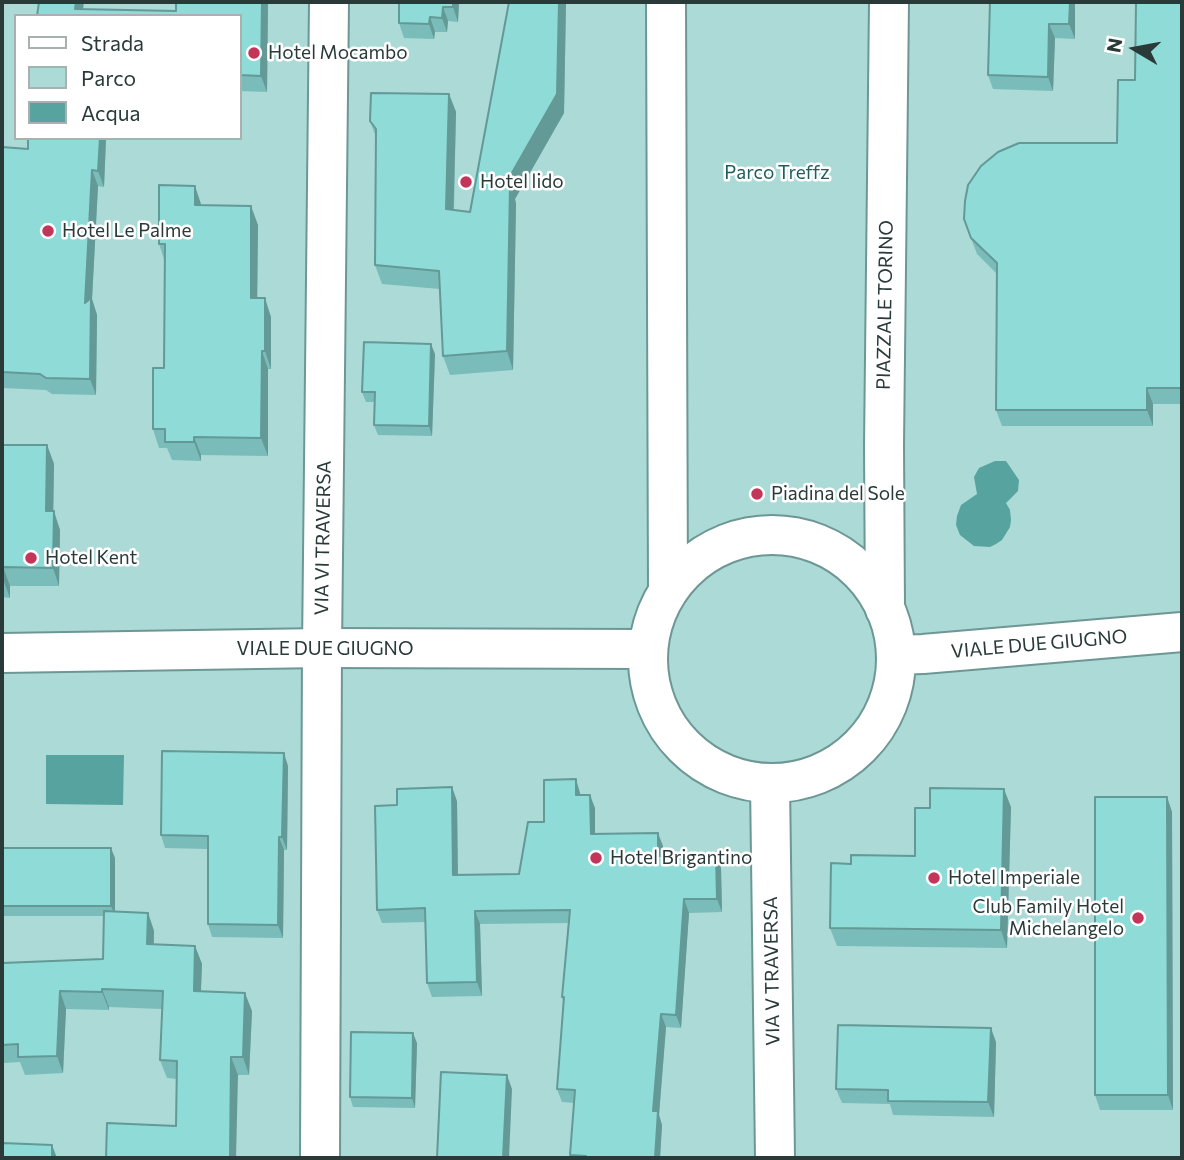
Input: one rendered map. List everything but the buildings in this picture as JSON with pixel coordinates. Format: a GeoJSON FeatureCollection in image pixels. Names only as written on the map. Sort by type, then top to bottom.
{"type":"FeatureCollection","features":[{"type":"Feature","properties":{"kind":"street","name":"VIA VI TRAVERSA"},"geometry":{"type":"LineString","coordinates":[[320,1158],[329,2]]}},
{"type":"Feature","properties":{"kind":"street"},"geometry":{"type":"LineString","coordinates":[[666,2],[668,591]]}},
{"type":"Feature","properties":{"kind":"street","name":"PIAZZALE TORINO"},"geometry":{"type":"LineString","coordinates":[[885,609],[889,2]]}},
{"type":"Feature","properties":{"kind":"street"},"geometry":{"type":"LineString","coordinates":[[767,534],[797,537],[825,546],[850,562],[871,584],[885,609],[893,632],[895,655],[893,683],[884,710],[870,735],[850,755],[825,771],[799,780],[770,783],[731,776],[695,757],[668,727],[652,690],[648,649],[654,619],[668,591],[686,568],[710,551],[738,539],[767,534]]}},
{"type":"Feature","properties":{"kind":"street","name":"VIALE DUE GIUGNO"},"geometry":{"type":"LineString","coordinates":[[895,655],[1182,632]]}},
{"type":"Feature","properties":{"kind":"street","name":"VIALE DUE GIUGNO"},"geometry":{"type":"LineString","coordinates":[[2,653],[322,648],[648,649]]}},
{"type":"Feature","properties":{"kind":"street","name":"VIA V TRAVERSA"},"geometry":{"type":"LineString","coordinates":[[770,783],[775,1158]]}},
{"type":"Feature","properties":{"kind":"green space","name":"Parco Treffz"},"geometry":{"type":"Polygon","coordinates":[[[2,2],[1182,2],[1182,1158],[2,1158],[2,2]]]}},
{"type":"Feature","properties":{"kind":"water"},"geometry":{"type":"Polygon","coordinates":[[[995,461],[1006,461],[1019,480],[1018,491],[1006,503],[1010,510],[1010,527],[996,544],[990,547],[974,546],[960,535],[956,525],[957,516],[961,505],[977,494],[974,477],[979,468],[995,461]]]}},
{"type":"Feature","properties":{"kind":"water"},"geometry":{"type":"Polygon","coordinates":[[[46,755],[124,755],[123,805],[46,804],[46,755]]]}},
{"type":"Feature","properties":{"kind":"place","name":"Hotel Mocambo"},"geometry":{"type":"Point","coordinates":[254,53]}},
{"type":"Feature","properties":{"kind":"place","name":"Hotel lido"},"geometry":{"type":"Point","coordinates":[466,182]}},
{"type":"Feature","properties":{"kind":"place","name":"Hotel Le Palme"},"geometry":{"type":"Point","coordinates":[48,231]}},
{"type":"Feature","properties":{"kind":"place","name":"Piadina del Sole"},"geometry":{"type":"Point","coordinates":[757,494]}},
{"type":"Feature","properties":{"kind":"place","name":"Hotel Kent"},"geometry":{"type":"Point","coordinates":[31,558]}},
{"type":"Feature","properties":{"kind":"place","name":"Hotel Brigantino"},"geometry":{"type":"Point","coordinates":[596,858]}},
{"type":"Feature","properties":{"kind":"place","name":"Hotel Imperiale"},"geometry":{"type":"Point","coordinates":[934,878]}},
{"type":"Feature","properties":{"kind":"place","name":"Club Family Hotel Michelangelo"},"geometry":{"type":"Point","coordinates":[1138,918]}}]}
